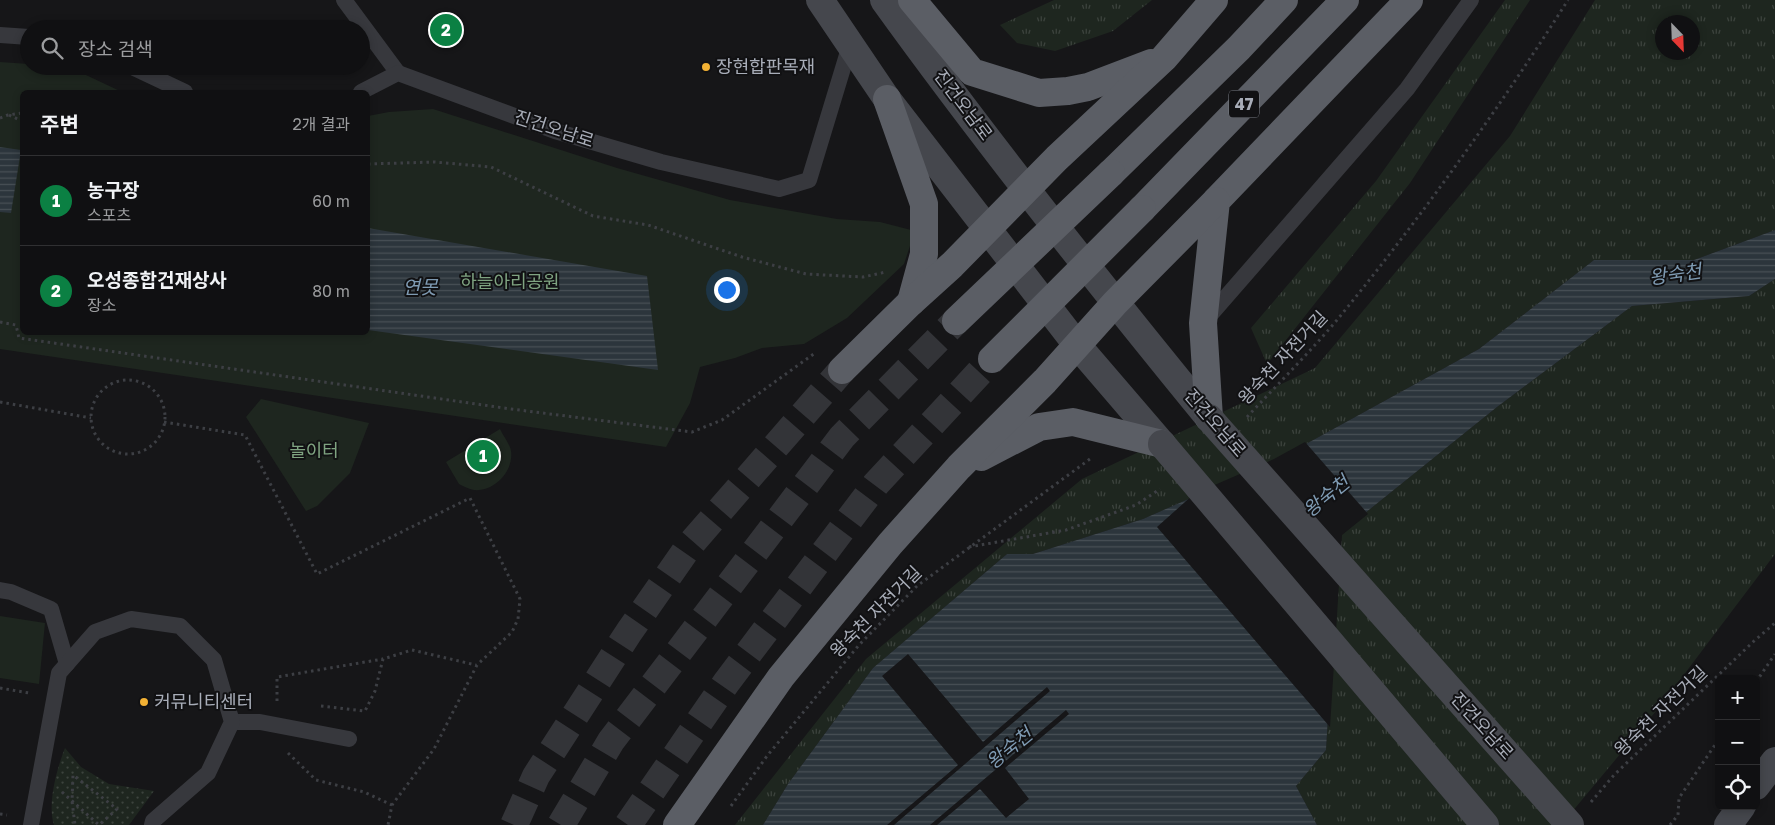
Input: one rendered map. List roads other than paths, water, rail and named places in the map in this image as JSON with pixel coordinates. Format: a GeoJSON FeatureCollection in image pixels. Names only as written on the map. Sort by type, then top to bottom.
{"type":"FeatureCollection","features":[{"type":"Feature","properties":{"kind":"highway"},"geometry":{"type":"LineString","coordinates":[[912,0],[972,72],[1039,93],[1068,91],[1088,87],[1164,58]]}},
{"type":"Feature","properties":{"kind":"highway"},"geometry":{"type":"LineString","coordinates":[[842,370],[910,303],[952,265],[1026,188],[1164,58],[1214,0]]}},
{"type":"Feature","properties":{"kind":"highway","name":"47"},"geometry":{"type":"LineString","coordinates":[[956,321],[1239,48],[1284,0]]}},
{"type":"Feature","properties":{"kind":"highway","name":"47"},"geometry":{"type":"LineString","coordinates":[[992,359],[1142,209],[1345,0]]}},
{"type":"Feature","properties":{"kind":"highway"},"geometry":{"type":"LineString","coordinates":[[677,825],[781,677],[890,544],[959,467],[1045,381],[1115,303],[1409,0]]}},
{"type":"Feature","properties":{"kind":"highway"},"geometry":{"type":"LineString","coordinates":[[887,99],[924,204],[925,237],[922,265],[910,303]]}},
{"type":"Feature","properties":{"kind":"highway"},"geometry":{"type":"LineString","coordinates":[[1209,418],[1203,323],[1216,201]]}},
{"type":"Feature","properties":{"kind":"highway"},"geometry":{"type":"LineString","coordinates":[[959,467],[1039,428],[1073,422],[1162,444]]}},
{"type":"Feature","properties":{"kind":"main road"},"geometry":{"type":"LineString","coordinates":[[820,0],[887,99],[1077,345],[1486,825]]}},
{"type":"Feature","properties":{"kind":"main road","name":"진건오남로"},"geometry":{"type":"LineString","coordinates":[[884,0],[1115,303],[1209,418],[1570,825]]}},
{"type":"Feature","properties":{"kind":"main road"},"geometry":{"type":"LineString","coordinates":[[1760,781],[1775,761]]}},
{"type":"Feature","properties":{"kind":"main road"},"geometry":{"type":"LineString","coordinates":[[1728,825],[1739,810]]}},
{"type":"Feature","properties":{"kind":"lane"},"geometry":{"type":"LineString","coordinates":[[344,0],[359,20]]}},
{"type":"Feature","properties":{"kind":"lane"},"geometry":{"type":"LineString","coordinates":[[1203,323],[1407,89],[1471,0]]}},
{"type":"Feature","properties":{"kind":"lane"},"geometry":{"type":"LineString","coordinates":[[0,35],[20,36]]}},
{"type":"Feature","properties":{"kind":"lane"},"geometry":{"type":"LineString","coordinates":[[365,90],[398,73],[370,35]]}},
{"type":"Feature","properties":{"kind":"lane","name":"진건오남로"},"geometry":{"type":"LineString","coordinates":[[398,73],[555,131],[662,162],[779,189],[808,180],[850,45]]}},
{"type":"Feature","properties":{"kind":"lane"},"geometry":{"type":"LineString","coordinates":[[149,75],[182,90]]}},
{"type":"Feature","properties":{"kind":"lane"},"geometry":{"type":"LineString","coordinates":[[0,590],[11,592],[51,609],[67,664]]}},
{"type":"Feature","properties":{"kind":"lane"},"geometry":{"type":"LineString","coordinates":[[31,825],[59,673],[94,632],[131,619],[180,626],[214,660],[232,722],[208,773],[153,821],[152,825]]}},
{"type":"Feature","properties":{"kind":"lane"},"geometry":{"type":"LineString","coordinates":[[232,722],[260,722],[349,739]]}},
{"type":"Feature","properties":{"kind":"water"},"geometry":{"type":"Polygon","coordinates":[[[0,147],[20,150],[11,213],[0,212],[0,147]]]}},
{"type":"Feature","properties":{"kind":"water","name":"연못"},"geometry":{"type":"Polygon","coordinates":[[[370,228],[647,276],[658,370],[370,330],[370,228]]]}},
{"type":"Feature","properties":{"kind":"water","name":"왕숙천"},"geometry":{"type":"Polygon","coordinates":[[[1775,230],[1775,279],[1749,296],[1632,306],[1497,407],[1339,534],[1326,750],[1296,786],[1317,825],[937,825],[980,789],[1006,818],[1029,799],[1005,768],[1069,714],[1066,710],[930,825],[894,825],[1050,691],[1047,687],[983,742],[908,654],[882,676],[958,765],[887,825],[763,825],[788,784],[873,668],[1007,554],[1033,554],[1143,519],[1275,461],[1479,349],[1594,260],[1694,260],[1775,230]]]}},
{"type":"Feature","properties":{"kind":"tunnel"},"geometry":{"type":"LineString","coordinates":[[561,825],[611,741],[842,437],[956,321]]}},
{"type":"Feature","properties":{"kind":"tunnel"},"geometry":{"type":"LineString","coordinates":[[628,825],[726,683],[876,484],[992,359]]}},
{"type":"Feature","properties":{"kind":"tunnel"},"geometry":{"type":"LineString","coordinates":[[514,825],[536,776],[629,632],[689,546],[842,370]]}},
{"type":"Feature","properties":{"kind":"place","name":"오성종합건재상사"},"geometry":{"type":"Point","coordinates":[446,30]}},
{"type":"Feature","properties":{"kind":"place","name":"장현합판목재"},"geometry":{"type":"Point","coordinates":[706,67]}},
{"type":"Feature","properties":{"kind":"place","name":"농구장"},"geometry":{"type":"Point","coordinates":[483,456]}},
{"type":"Feature","properties":{"kind":"place","name":"커뮤니티센터"},"geometry":{"type":"Point","coordinates":[144,702]}},
{"type":"Feature","properties":{"kind":"park label","name":"하늘아리공원"},"geometry":{"type":"Point","coordinates":[510,282]}},
{"type":"Feature","properties":{"kind":"park label","name":"놀이터"},"geometry":{"type":"Point","coordinates":[314,451]}}]}
